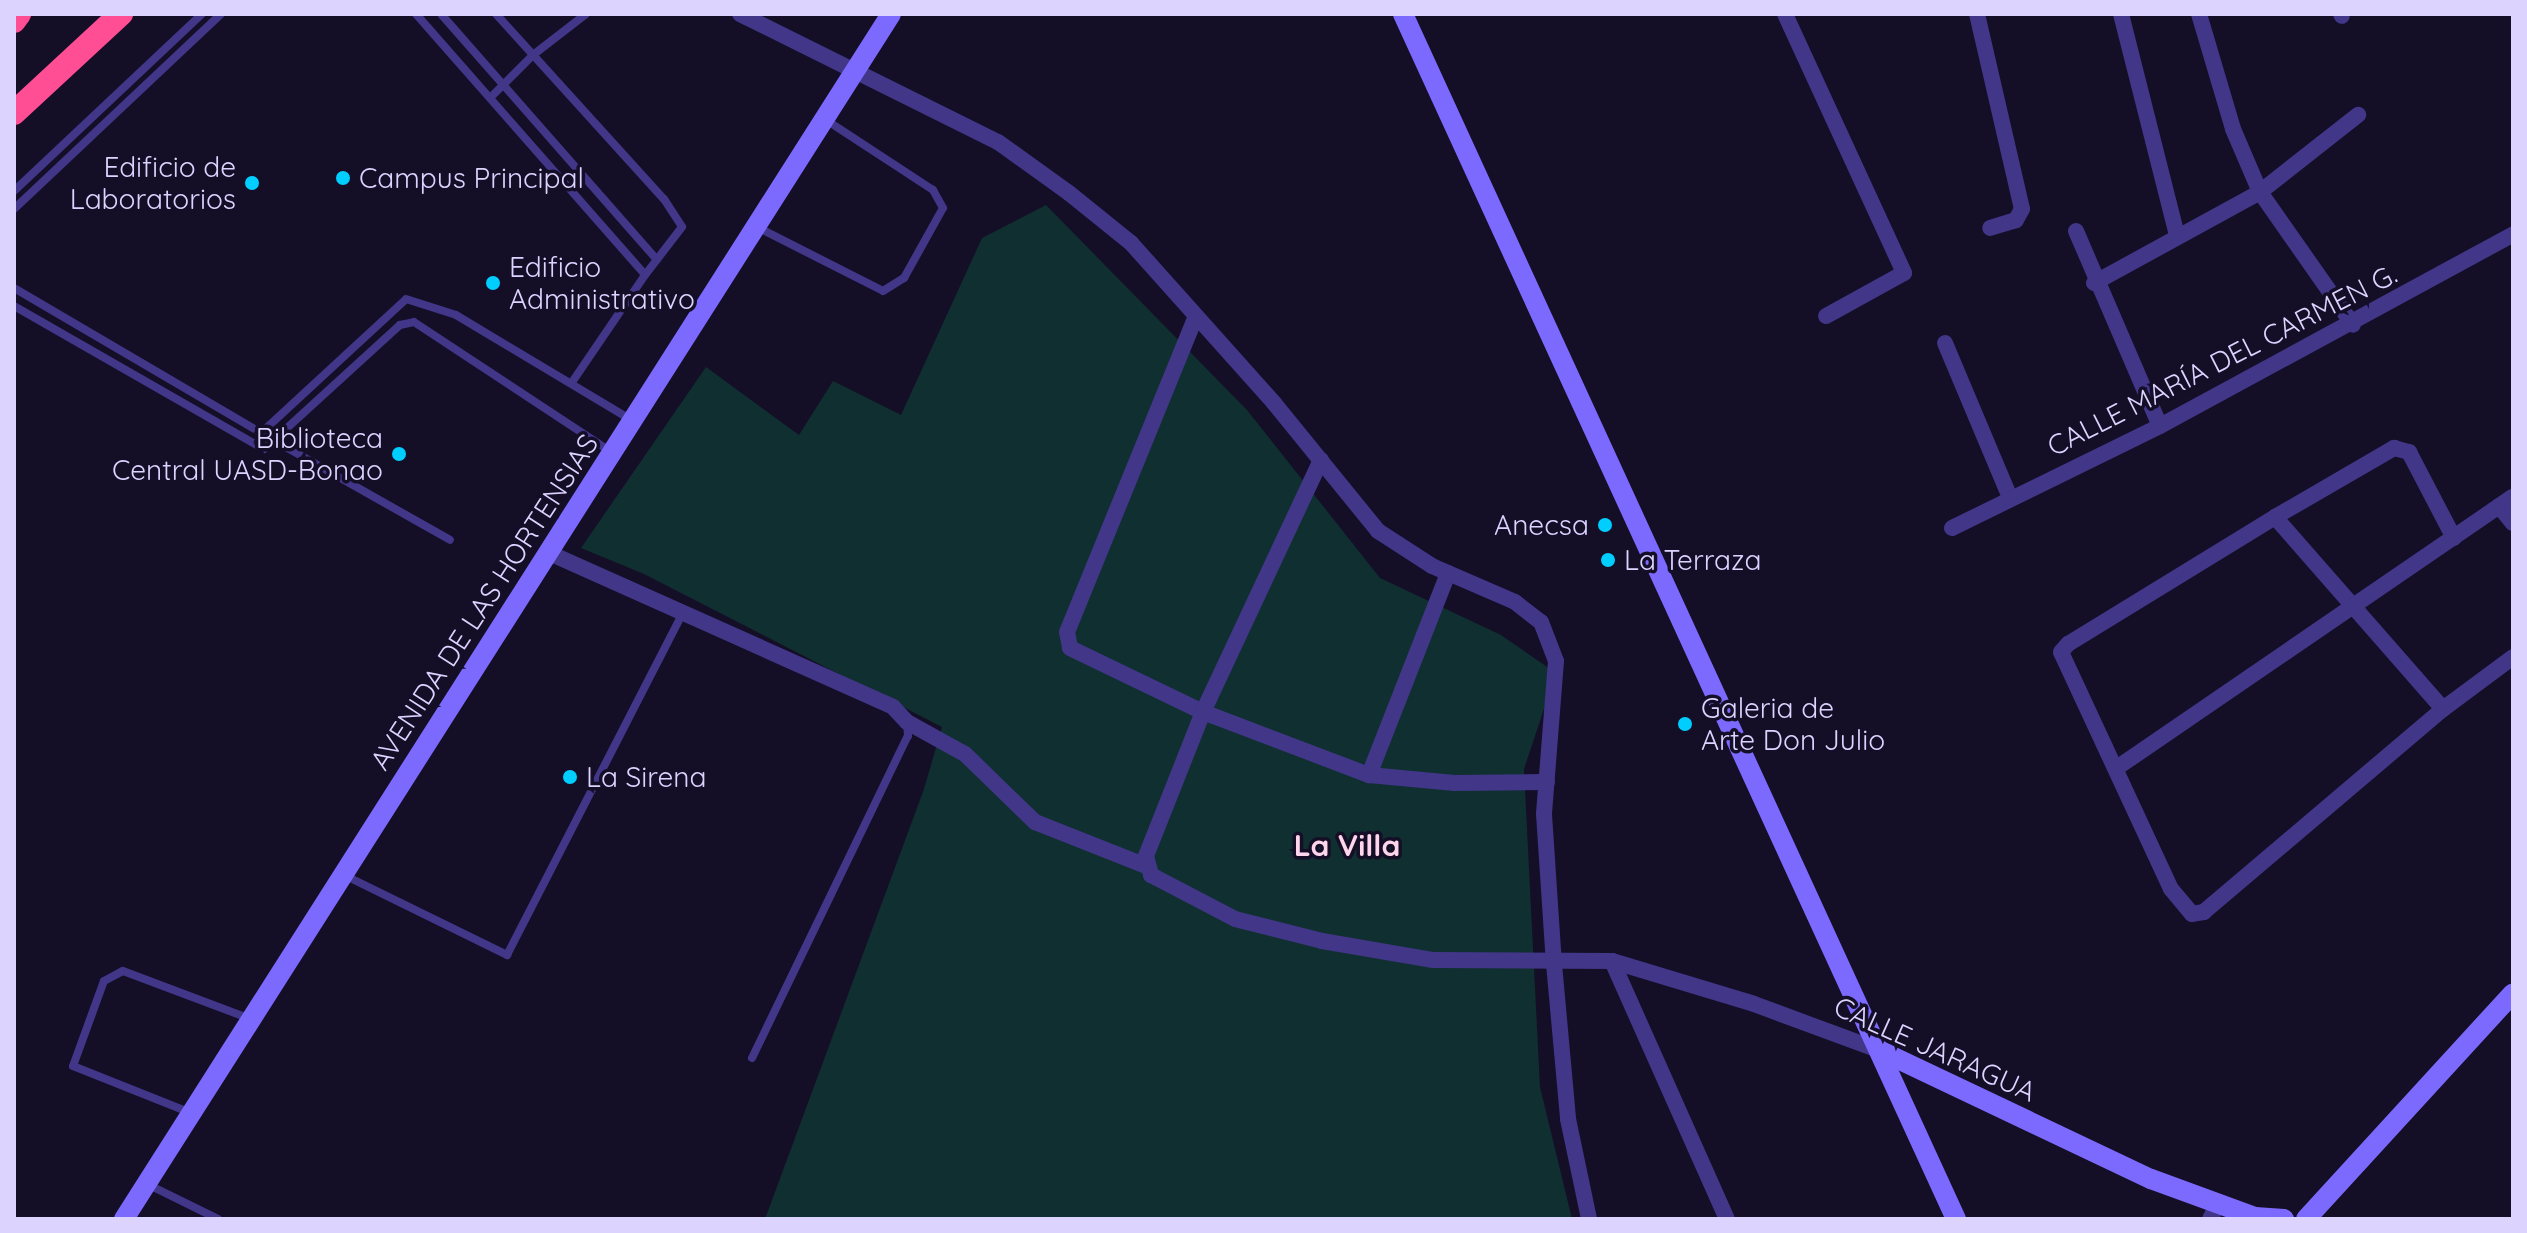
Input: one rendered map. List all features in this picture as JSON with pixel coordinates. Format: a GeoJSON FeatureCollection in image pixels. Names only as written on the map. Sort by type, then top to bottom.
{"type":"FeatureCollection","features":[{"type":"Feature","properties":{"kind":"highway"},"geometry":{"type":"LineString","coordinates":[[14,21],[19,14]]}},
{"type":"Feature","properties":{"kind":"highway"},"geometry":{"type":"LineString","coordinates":[[14,113],[121,14]]}},
{"type":"Feature","properties":{"kind":"main road","name":"AVENIDA DE LAS HORTENSIAS"},"geometry":{"type":"LineString","coordinates":[[124,1219],[891,14]]}},
{"type":"Feature","properties":{"kind":"main road"},"geometry":{"type":"LineString","coordinates":[[1403,14],[1956,1219]]}},
{"type":"Feature","properties":{"kind":"main road"},"geometry":{"type":"LineString","coordinates":[[2306,1219],[2513,993]]}},
{"type":"Feature","properties":{"kind":"main road","name":"CALLE JARAGUA"},"geometry":{"type":"LineString","coordinates":[[1881,1051],[2214,1211],[2284,1219]]}},
{"type":"Feature","properties":{"kind":"street"},"geometry":{"type":"LineString","coordinates":[[740,14],[998,142],[1069,193],[1131,243],[1321,460],[1378,531],[1448,573],[1515,602],[1541,622],[1556,661],[1544,814],[1554,964],[1568,1119],[1589,1219]]}},
{"type":"Feature","properties":{"kind":"street"},"geometry":{"type":"LineString","coordinates":[[1785,14],[1904,273],[1826,316]]}},
{"type":"Feature","properties":{"kind":"street"},"geometry":{"type":"LineString","coordinates":[[1977,14],[2022,209],[2016,220],[1990,228]]}},
{"type":"Feature","properties":{"kind":"street"},"geometry":{"type":"LineString","coordinates":[[2121,14],[2177,235]]}},
{"type":"Feature","properties":{"kind":"street"},"geometry":{"type":"LineString","coordinates":[[2199,14],[2233,129],[2260,192],[2353,325]]}},
{"type":"Feature","properties":{"kind":"street"},"geometry":{"type":"LineString","coordinates":[[2094,283],[2260,192],[2358,115]]}},
{"type":"Feature","properties":{"kind":"street"},"geometry":{"type":"LineString","coordinates":[[2076,231],[2094,283],[2160,426]]}},
{"type":"Feature","properties":{"kind":"street","name":"CALLE MARÍA DEL CARMEN G."},"geometry":{"type":"LineString","coordinates":[[1952,528],[2160,426],[2353,325],[2513,234]]}},
{"type":"Feature","properties":{"kind":"street"},"geometry":{"type":"LineString","coordinates":[[1196,316],[1067,640],[1076,653],[1203,712],[1369,775],[1455,783],[1547,782]]}},
{"type":"Feature","properties":{"kind":"street"},"geometry":{"type":"LineString","coordinates":[[1945,343],[2010,498]]}},
{"type":"Feature","properties":{"kind":"street"},"geometry":{"type":"LineString","coordinates":[[2454,538],[2403,447],[2275,517],[2061,652],[2118,767],[2171,889],[2184,909],[2204,912],[2443,709],[2513,657]]}},
{"type":"Feature","properties":{"kind":"street"},"geometry":{"type":"LineString","coordinates":[[1146,866],[1203,712],[1321,460]]}},
{"type":"Feature","properties":{"kind":"street"},"geometry":{"type":"LineString","coordinates":[[2118,767],[2352,612],[2506,501],[2513,523]]}},
{"type":"Feature","properties":{"kind":"street"},"geometry":{"type":"LineString","coordinates":[[2275,517],[2352,612],[2443,709]]}},
{"type":"Feature","properties":{"kind":"street","name":"CALLE JARAGUA"},"geometry":{"type":"LineString","coordinates":[[547,552],[685,610],[893,707],[907,722],[965,754],[1035,822],[1146,866],[1151,875],[1235,919],[1322,941],[1433,960],[1554,964],[1612,961],[1754,1004],[1881,1051]]}},
{"type":"Feature","properties":{"kind":"street"},"geometry":{"type":"LineString","coordinates":[[1369,775],[1448,573]]}},
{"type":"Feature","properties":{"kind":"street"},"geometry":{"type":"LineString","coordinates":[[1612,961],[1727,1219]]}},
{"type":"Feature","properties":{"kind":"lane"},"geometry":{"type":"LineString","coordinates":[[14,191],[202,14]]}},
{"type":"Feature","properties":{"kind":"lane"},"geometry":{"type":"LineString","coordinates":[[14,209],[221,14]]}},
{"type":"Feature","properties":{"kind":"lane"},"geometry":{"type":"LineString","coordinates":[[416,14],[645,275]]}},
{"type":"Feature","properties":{"kind":"lane"},"geometry":{"type":"LineString","coordinates":[[441,14],[657,260]]}},
{"type":"Feature","properties":{"kind":"lane"},"geometry":{"type":"LineString","coordinates":[[496,14],[664,199],[682,227],[645,275],[573,381]]}},
{"type":"Feature","properties":{"kind":"lane"},"geometry":{"type":"LineString","coordinates":[[490,98],[533,55],[586,14]]}},
{"type":"Feature","properties":{"kind":"lane"},"geometry":{"type":"LineString","coordinates":[[757,227],[883,291],[904,278],[943,208],[933,190],[825,120]]}},
{"type":"Feature","properties":{"kind":"lane"},"geometry":{"type":"LineString","coordinates":[[14,288],[450,540]]}},
{"type":"Feature","properties":{"kind":"lane"},"geometry":{"type":"LineString","coordinates":[[261,433],[406,299],[456,315],[573,381],[634,422]]}},
{"type":"Feature","properties":{"kind":"lane"},"geometry":{"type":"LineString","coordinates":[[14,306],[264,449],[389,334],[414,322],[611,452]]}},
{"type":"Feature","properties":{"kind":"lane"},"geometry":{"type":"LineString","coordinates":[[344,875],[507,955],[685,610]]}},
{"type":"Feature","properties":{"kind":"lane"},"geometry":{"type":"LineString","coordinates":[[752,1058],[908,736],[907,722]]}},
{"type":"Feature","properties":{"kind":"lane"},"geometry":{"type":"LineString","coordinates":[[192,1113],[73,1066],[104,981],[123,971],[252,1019]]}},
{"type":"Feature","properties":{"kind":"lane"},"geometry":{"type":"LineString","coordinates":[[147,1184],[218,1219]]}},
{"type":"Feature","properties":{"kind":"green space"},"geometry":{"type":"Polygon","coordinates":[[[1046,205],[1247,410],[1380,578],[1501,635],[1556,673],[1524,769],[1540,1087],[1572,1219],[765,1219],[924,789],[942,727],[644,574],[581,548],[706,367],[799,435],[833,381],[901,415],[982,238],[1046,205]]]}},
{"type":"Feature","properties":{"kind":"place","name":"Campus Principal"},"geometry":{"type":"Point","coordinates":[343,178]}},
{"type":"Feature","properties":{"kind":"place","name":"Edificio de Laboratorios"},"geometry":{"type":"Point","coordinates":[252,183]}},
{"type":"Feature","properties":{"kind":"place","name":"Edificio Administrativo"},"geometry":{"type":"Point","coordinates":[493,283]}},
{"type":"Feature","properties":{"kind":"place","name":"Biblioteca Central UASD-Bonao"},"geometry":{"type":"Point","coordinates":[399,454]}},
{"type":"Feature","properties":{"kind":"place","name":"Anecsa"},"geometry":{"type":"Point","coordinates":[1605,525]}},
{"type":"Feature","properties":{"kind":"place","name":"La Terraza"},"geometry":{"type":"Point","coordinates":[1608,560]}},
{"type":"Feature","properties":{"kind":"place","name":"Galeria de Arte Don Julio"},"geometry":{"type":"Point","coordinates":[1685,724]}},
{"type":"Feature","properties":{"kind":"place","name":"La Sirena"},"geometry":{"type":"Point","coordinates":[570,777]}},
{"type":"Feature","properties":{"kind":"district","name":"La Villa"},"geometry":{"type":"Point","coordinates":[1347,845]}}]}
